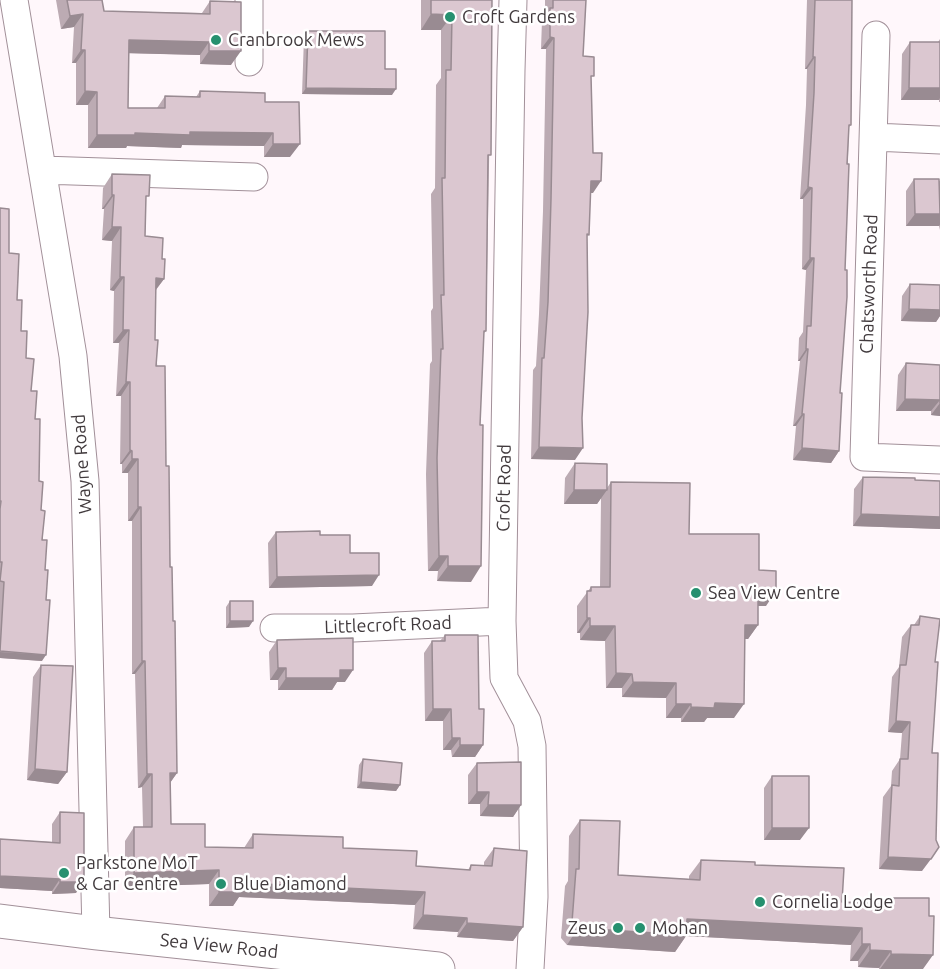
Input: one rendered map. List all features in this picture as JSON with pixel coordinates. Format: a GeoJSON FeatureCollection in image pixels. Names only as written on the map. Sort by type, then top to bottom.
{"type":"FeatureCollection","features":[{"type":"Feature","properties":{"kind":"main road","name":"Sea View Road"},"geometry":{"type":"LineString","coordinates":[[0,921],[438,969]]}},
{"type":"Feature","properties":{"kind":"street","name":"Wayne Road"},"geometry":{"type":"LineString","coordinates":[[14,0],[73,356],[85,481],[96,933]]}},
{"type":"Feature","properties":{"kind":"street"},"geometry":{"type":"LineString","coordinates":[[249,0],[249,62]]}},
{"type":"Feature","properties":{"kind":"street","name":"Croft Road"},"geometry":{"type":"LineString","coordinates":[[513,0],[502,621],[504,678],[527,721],[532,746],[534,897],[530,969]]}},
{"type":"Feature","properties":{"kind":"street","name":"Chatsworth Road"},"geometry":{"type":"LineString","coordinates":[[876,35],[864,457],[940,460]]}},
{"type":"Feature","properties":{"kind":"street"},"geometry":{"type":"LineString","coordinates":[[874,137],[940,140]]}},
{"type":"Feature","properties":{"kind":"street"},"geometry":{"type":"LineString","coordinates":[[42,170],[254,177]]}},
{"type":"Feature","properties":{"kind":"street","name":"Littlecroft Road"},"geometry":{"type":"LineString","coordinates":[[274,628],[353,628],[502,621]]}},
{"type":"Feature","properties":{"kind":"building"},"geometry":{"type":"Polygon","coordinates":[[[67,0],[102,0],[104,11],[210,14],[210,1],[241,2],[241,51],[209,51],[209,42],[129,40],[128,108],[165,108],[165,96],[200,97],[200,91],[265,93],[265,102],[299,102],[300,144],[273,144],[273,133],[190,132],[190,135],[135,133],[135,135],[97,135],[97,92],[85,91],[85,50],[81,50],[83,14],[70,16],[67,0]]]}},
{"type":"Feature","properties":{"kind":"building"},"geometry":{"type":"Polygon","coordinates":[[[431,0],[492,0],[491,155],[488,155],[486,331],[484,331],[480,425],[483,425],[481,566],[448,566],[448,556],[439,556],[437,458],[441,349],[443,349],[441,295],[444,295],[442,178],[445,178],[446,70],[451,70],[452,15],[431,14],[431,0]]]}},
{"type":"Feature","properties":{"kind":"building"},"geometry":{"type":"Polygon","coordinates":[[[553,0],[586,0],[583,56],[594,57],[594,76],[591,76],[593,153],[602,153],[601,181],[591,181],[589,235],[587,234],[588,312],[582,418],[583,448],[539,447],[542,358],[544,358],[548,302],[554,38],[550,37],[550,8],[553,8],[553,0]]]}},
{"type":"Feature","properties":{"kind":"building"},"geometry":{"type":"Polygon","coordinates":[[[815,0],[852,0],[851,125],[849,125],[847,164],[849,164],[845,270],[847,270],[847,297],[840,393],[842,393],[839,451],[802,448],[804,414],[802,414],[808,349],[806,349],[807,326],[811,326],[814,258],[810,258],[812,188],[808,187],[814,93],[815,0]]]}},
{"type":"Feature","properties":{"kind":"building"},"geometry":{"type":"Polygon","coordinates":[[[308,31],[385,31],[385,69],[396,69],[396,89],[306,88],[308,31]]]}},
{"type":"Feature","properties":{"kind":"building"},"geometry":{"type":"Polygon","coordinates":[[[910,42],[940,42],[940,88],[909,88],[910,42]]]}},
{"type":"Feature","properties":{"kind":"building"},"geometry":{"type":"Polygon","coordinates":[[[112,174],[150,175],[149,196],[146,196],[145,236],[163,238],[162,259],[165,259],[164,279],[156,278],[155,340],[158,340],[156,366],[165,366],[166,466],[169,466],[170,567],[172,567],[173,621],[175,621],[177,773],[170,773],[171,824],[205,824],[205,847],[253,848],[253,834],[343,837],[343,848],[417,851],[416,866],[470,870],[471,865],[492,866],[494,848],[527,851],[523,927],[467,923],[467,918],[423,915],[425,892],[243,883],[242,892],[219,892],[219,870],[134,873],[134,827],[152,827],[152,774],[147,774],[138,459],[132,459],[130,450],[130,382],[126,382],[129,330],[123,330],[124,277],[120,277],[121,227],[112,227],[114,195],[112,195],[112,174]]]}},
{"type":"Feature","properties":{"kind":"building"},"geometry":{"type":"Polygon","coordinates":[[[914,179],[939,179],[940,214],[915,214],[914,179]]]}},
{"type":"Feature","properties":{"kind":"building"},"geometry":{"type":"Polygon","coordinates":[[[0,208],[9,209],[9,253],[19,254],[17,300],[22,300],[21,331],[27,331],[26,358],[34,359],[31,391],[37,391],[35,419],[40,419],[39,481],[43,482],[41,510],[45,511],[42,540],[47,540],[46,600],[50,600],[46,655],[0,651],[4,582],[0,581],[2,562],[0,562],[0,208]]]}},
{"type":"Feature","properties":{"kind":"building"},"geometry":{"type":"Polygon","coordinates":[[[910,284],[940,285],[940,310],[909,309],[910,284]]]}},
{"type":"Feature","properties":{"kind":"building"},"geometry":{"type":"Polygon","coordinates":[[[906,363],[940,365],[940,400],[905,399],[906,363]]]}},
{"type":"Feature","properties":{"kind":"building"},"geometry":{"type":"Polygon","coordinates":[[[575,463],[607,464],[607,490],[574,490],[575,463]]]}},
{"type":"Feature","properties":{"kind":"building"},"geometry":{"type":"Polygon","coordinates":[[[863,477],[940,481],[940,517],[861,514],[863,477]]]}},
{"type":"Feature","properties":{"kind":"building","name":"Sea View Centre"},"geometry":{"type":"Polygon","coordinates":[[[611,482],[690,483],[689,534],[759,534],[759,570],[776,571],[776,591],[758,591],[758,625],[745,625],[744,704],[715,703],[714,708],[676,704],[676,683],[633,682],[632,674],[616,673],[615,626],[590,626],[590,618],[587,618],[587,591],[591,591],[591,587],[610,587],[611,482]]]}},
{"type":"Feature","properties":{"kind":"building"},"geometry":{"type":"Polygon","coordinates":[[[320,531],[320,535],[350,535],[350,553],[379,553],[379,575],[277,577],[276,532],[320,531]]]}},
{"type":"Feature","properties":{"kind":"building"},"geometry":{"type":"Polygon","coordinates":[[[230,601],[253,601],[253,621],[230,621],[230,601]]]}},
{"type":"Feature","properties":{"kind":"building"},"geometry":{"type":"Polygon","coordinates":[[[920,616],[940,619],[935,662],[938,662],[932,753],[938,753],[936,840],[939,847],[931,859],[888,857],[892,785],[899,786],[900,759],[908,759],[910,722],[896,721],[900,665],[906,665],[911,625],[919,625],[920,616]]]}},
{"type":"Feature","properties":{"kind":"building"},"geometry":{"type":"Polygon","coordinates":[[[445,635],[478,635],[479,709],[484,709],[483,745],[460,745],[460,738],[452,738],[451,709],[433,709],[432,641],[445,641],[445,635]]]}},
{"type":"Feature","properties":{"kind":"building"},"geometry":{"type":"Polygon","coordinates":[[[353,638],[353,670],[340,670],[340,678],[286,678],[286,668],[278,668],[277,640],[353,638]]]}},
{"type":"Feature","properties":{"kind":"building"},"geometry":{"type":"Polygon","coordinates":[[[41,665],[73,666],[67,772],[35,769],[41,665]]]}},
{"type":"Feature","properties":{"kind":"building"},"geometry":{"type":"Polygon","coordinates":[[[363,759],[402,763],[400,785],[361,782],[363,759]]]}},
{"type":"Feature","properties":{"kind":"building"},"geometry":{"type":"Polygon","coordinates":[[[521,762],[521,805],[488,805],[489,792],[477,792],[477,763],[521,762]]]}},
{"type":"Feature","properties":{"kind":"building"},"geometry":{"type":"Polygon","coordinates":[[[772,776],[809,776],[809,828],[772,828],[772,776]]]}},
{"type":"Feature","properties":{"kind":"building"},"geometry":{"type":"Polygon","coordinates":[[[60,812],[84,813],[84,882],[0,876],[0,839],[60,843],[60,812]]]}},
{"type":"Feature","properties":{"kind":"building"},"geometry":{"type":"Polygon","coordinates":[[[580,820],[620,821],[618,875],[700,880],[701,860],[755,862],[755,865],[844,868],[842,902],[892,904],[892,898],[929,898],[929,916],[934,916],[933,955],[891,954],[891,951],[870,950],[870,944],[862,944],[862,928],[687,919],[686,935],[578,928],[572,922],[576,869],[579,869],[580,820]]]}},
{"type":"Feature","properties":{"kind":"place","name":"Croft Gardens"},"geometry":{"type":"Point","coordinates":[450,17]}},
{"type":"Feature","properties":{"kind":"place","name":"Cranbrook Mews"},"geometry":{"type":"Point","coordinates":[216,40]}},
{"type":"Feature","properties":{"kind":"place","name":"Sea View Centre"},"geometry":{"type":"Point","coordinates":[696,593]}},
{"type":"Feature","properties":{"kind":"place","name":"Parkstone MoT & Car Centre"},"geometry":{"type":"Point","coordinates":[64,873]}},
{"type":"Feature","properties":{"kind":"place","name":"Blue Diamond"},"geometry":{"type":"Point","coordinates":[221,884]}},
{"type":"Feature","properties":{"kind":"place","name":"Cornelia Lodge"},"geometry":{"type":"Point","coordinates":[760,902]}},
{"type":"Feature","properties":{"kind":"place","name":"Zeus"},"geometry":{"type":"Point","coordinates":[618,928]}},
{"type":"Feature","properties":{"kind":"place","name":"Mohan"},"geometry":{"type":"Point","coordinates":[640,928]}}]}
